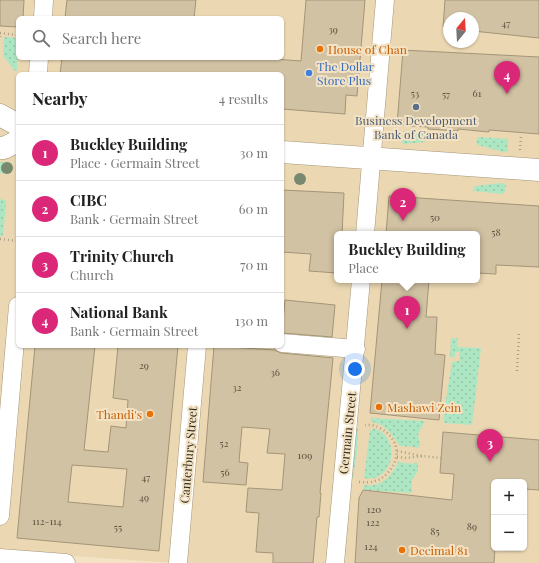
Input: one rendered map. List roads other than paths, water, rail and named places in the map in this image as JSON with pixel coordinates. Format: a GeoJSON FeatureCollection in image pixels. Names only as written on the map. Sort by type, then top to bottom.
{"type":"FeatureCollection","features":[{"type":"Feature","properties":{"kind":"street"},"geometry":{"type":"LineString","coordinates":[[43,16],[44,0]]}},
{"type":"Feature","properties":{"kind":"street"},"geometry":{"type":"LineString","coordinates":[[365,231],[385,0]]}},
{"type":"Feature","properties":{"kind":"street"},"geometry":{"type":"LineString","coordinates":[[38,72],[39,60]]}},
{"type":"Feature","properties":{"kind":"street"},"geometry":{"type":"LineString","coordinates":[[0,115],[16,124]]}},
{"type":"Feature","properties":{"kind":"street"},"geometry":{"type":"LineString","coordinates":[[0,148],[4,148],[16,143]]}},
{"type":"Feature","properties":{"kind":"street"},"geometry":{"type":"LineString","coordinates":[[284,152],[539,170]]}},
{"type":"Feature","properties":{"kind":"street","name":"Germain Street"},"geometry":{"type":"LineString","coordinates":[[334,563],[356,349],[361,283]]}},
{"type":"Feature","properties":{"kind":"street"},"geometry":{"type":"LineString","coordinates":[[0,516],[16,336]]}},
{"type":"Feature","properties":{"kind":"street"},"geometry":{"type":"LineString","coordinates":[[284,342],[356,349]]}},
{"type":"Feature","properties":{"kind":"street","name":"Canterbury Street"},"geometry":{"type":"LineString","coordinates":[[178,563],[197,348]]}},
{"type":"Feature","properties":{"kind":"street"},"geometry":{"type":"LineString","coordinates":[[0,558],[66,563]]}},
{"type":"Feature","properties":{"kind":"place","name":"House of Chan"},"geometry":{"type":"Point","coordinates":[320,49]}},
{"type":"Feature","properties":{"kind":"place","name":"The Dollar Store Plus"},"geometry":{"type":"Point","coordinates":[309,73]}},
{"type":"Feature","properties":{"kind":"place","name":"National Bank"},"geometry":{"type":"Point","coordinates":[507,94]}},
{"type":"Feature","properties":{"kind":"place","name":"Business Development Bank of Canada"},"geometry":{"type":"Point","coordinates":[416,107]}},
{"type":"Feature","properties":{"kind":"place","name":"CIBC"},"geometry":{"type":"Point","coordinates":[403,221]}},
{"type":"Feature","properties":{"kind":"place","name":"Buckley Building"},"geometry":{"type":"Point","coordinates":[407,329]}},
{"type":"Feature","properties":{"kind":"place","name":"Mashawi Zein"},"geometry":{"type":"Point","coordinates":[379,407]}},
{"type":"Feature","properties":{"kind":"place","name":"Thandi's"},"geometry":{"type":"Point","coordinates":[150,414]}},
{"type":"Feature","properties":{"kind":"place","name":"Trinity Church"},"geometry":{"type":"Point","coordinates":[490,462]}},
{"type":"Feature","properties":{"kind":"place","name":"Decimal 81"},"geometry":{"type":"Point","coordinates":[402,550]}}]}
